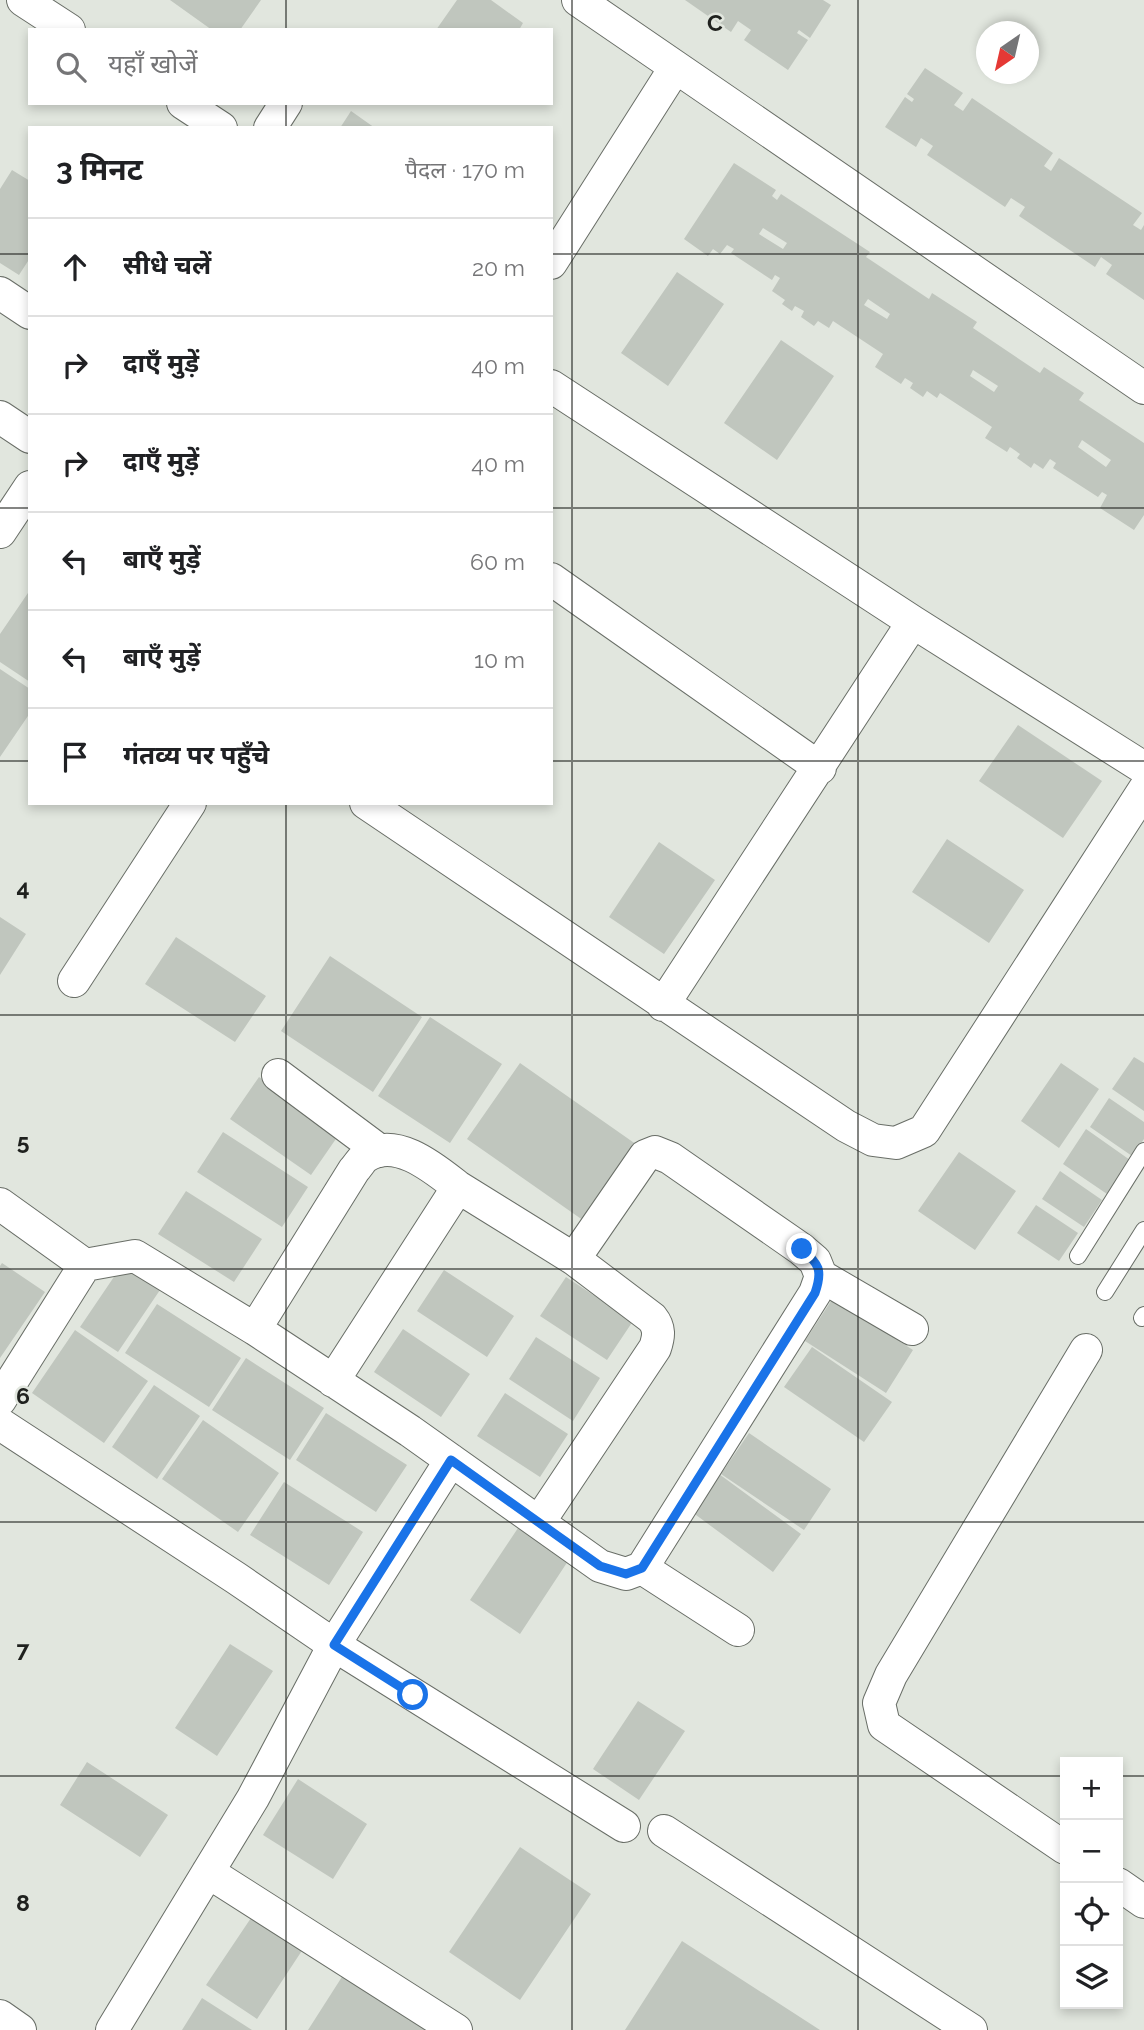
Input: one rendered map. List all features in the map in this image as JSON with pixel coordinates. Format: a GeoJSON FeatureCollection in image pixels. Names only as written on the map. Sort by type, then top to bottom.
{"type":"FeatureCollection","features":[{"type":"Feature","properties":{"kind":"street"},"geometry":{"type":"LineString","coordinates":[[23,0],[66,28]]}},
{"type":"Feature","properties":{"kind":"street"},"geometry":{"type":"LineString","coordinates":[[578,0],[1144,388]]}},
{"type":"Feature","properties":{"kind":"street"},"geometry":{"type":"LineString","coordinates":[[553,260],[675,68]]}},
{"type":"Feature","properties":{"kind":"street"},"geometry":{"type":"LineString","coordinates":[[186,105],[218,126]]}},
{"type":"Feature","properties":{"kind":"street"},"geometry":{"type":"LineString","coordinates":[[271,126],[285,105]]}},
{"type":"Feature","properties":{"kind":"street"},"geometry":{"type":"LineString","coordinates":[[0,293],[28,312]]}},
{"type":"Feature","properties":{"kind":"street"},"geometry":{"type":"LineString","coordinates":[[553,387],[1144,768]]}},
{"type":"Feature","properties":{"kind":"street"},"geometry":{"type":"LineString","coordinates":[[0,417],[28,436]]}},
{"type":"Feature","properties":{"kind":"street"},"geometry":{"type":"LineString","coordinates":[[0,532],[28,490]]}},
{"type":"Feature","properties":{"kind":"street"},"geometry":{"type":"LineString","coordinates":[[553,580],[820,768]]}},
{"type":"Feature","properties":{"kind":"street"},"geometry":{"type":"LineString","coordinates":[[663,1005],[914,622]]}},
{"type":"Feature","properties":{"kind":"street"},"geometry":{"type":"LineString","coordinates":[[369,805],[846,1126],[873,1140],[896,1143],[924,1131],[1144,790]]}},
{"type":"Feature","properties":{"kind":"street"},"geometry":{"type":"LineString","coordinates":[[74,981],[189,805]]}},
{"type":"Feature","properties":{"kind":"street"},"geometry":{"type":"LineString","coordinates":[[278,1075],[380,1151]]}},
{"type":"Feature","properties":{"kind":"street"},"geometry":{"type":"LineString","coordinates":[[255,1329],[354,1170],[366,1157],[380,1151],[394,1149],[441,1174],[574,1259],[652,1318],[658,1325],[659,1337],[539,1522]]}},
{"type":"Feature","properties":{"kind":"street"},"geometry":{"type":"LineString","coordinates":[[574,1259],[645,1156],[655,1152],[670,1158],[802,1249],[815,1261],[821,1276],[912,1329]]}},
{"type":"Feature","properties":{"kind":"street"},"geometry":{"type":"LineString","coordinates":[[333,1381],[458,1187]]}},
{"type":"Feature","properties":{"kind":"street"},"geometry":{"type":"LineString","coordinates":[[0,1204],[85,1265],[135,1256],[255,1329],[333,1381],[451,1460],[600,1566],[626,1574],[642,1568],[815,1293],[821,1276]]}},
{"type":"Feature","properties":{"kind":"street"},"geometry":{"type":"LineString","coordinates":[[0,1399],[85,1265]]}},
{"type":"Feature","properties":{"kind":"street"},"geometry":{"type":"LineString","coordinates":[[1060,1845],[884,1725],[879,1703],[891,1675],[1086,1350]]}},
{"type":"Feature","properties":{"kind":"street"},"geometry":{"type":"LineString","coordinates":[[0,1424],[334,1645],[624,1826]]}},
{"type":"Feature","properties":{"kind":"street"},"geometry":{"type":"LineString","coordinates":[[111,2030],[253,1798],[334,1645],[451,1460]]}},
{"type":"Feature","properties":{"kind":"street"},"geometry":{"type":"LineString","coordinates":[[642,1568],[738,1630]]}},
{"type":"Feature","properties":{"kind":"street"},"geometry":{"type":"LineString","coordinates":[[664,1831],[971,2030]]}},
{"type":"Feature","properties":{"kind":"street"},"geometry":{"type":"LineString","coordinates":[[208,1872],[456,2030]]}},
{"type":"Feature","properties":{"kind":"street"},"geometry":{"type":"LineString","coordinates":[[0,2016],[20,2030]]}},
{"type":"Feature","properties":{"kind":"lane"},"geometry":{"type":"LineString","coordinates":[[1077,1256],[1144,1151]]}},
{"type":"Feature","properties":{"kind":"lane"},"geometry":{"type":"LineString","coordinates":[[1105,1292],[1144,1230]]}},
{"type":"Feature","properties":{"kind":"building"},"geometry":{"type":"Polygon","coordinates":[[[170,0],[261,0],[241,28],[209,28],[170,0]]]}},
{"type":"Feature","properties":{"kind":"building"},"geometry":{"type":"Polygon","coordinates":[[[457,0],[491,0],[523,23],[520,28],[437,28],[457,0]]]}},
{"type":"Feature","properties":{"kind":"building"},"geometry":{"type":"Polygon","coordinates":[[[685,0],[823,0],[831,5],[810,38],[799,30],[797,33],[808,40],[788,70],[744,40],[751,30],[738,21],[731,32],[685,0]]]}},
{"type":"Feature","properties":{"kind":"building"},"geometry":{"type":"Polygon","coordinates":[[[925,68],[963,93],[954,105],[963,111],[972,98],[1053,153],[1044,166],[1051,171],[1059,158],[1142,213],[1133,225],[1141,230],[1144,225],[1144,300],[1106,274],[1112,265],[1101,257],[1095,267],[1019,216],[1025,207],[1011,198],[1005,207],[927,155],[933,146],[921,138],[916,147],[885,127],[905,97],[912,102],[914,99],[907,94],[925,68]]]}},
{"type":"Feature","properties":{"kind":"building"},"geometry":{"type":"Polygon","coordinates":[[[351,111],[372,126],[341,126],[351,111]]]}},
{"type":"Feature","properties":{"kind":"building"},"geometry":{"type":"Polygon","coordinates":[[[734,163],[776,190],[772,196],[777,200],[781,194],[870,252],[866,257],[929,299],[932,293],[977,322],[973,328],[1040,373],[1044,367],[1084,393],[1079,400],[1144,443],[1144,515],[1134,530],[1100,508],[1107,495],[1102,492],[1098,497],[1053,468],[1056,463],[1050,459],[1043,469],[1034,463],[1031,468],[1017,458],[1020,454],[1010,447],[1007,452],[985,438],[992,427],[940,393],[937,398],[927,391],[923,397],[910,388],[913,383],[905,378],[901,384],[875,367],[883,354],[833,321],[829,328],[818,321],[814,326],[801,317],[804,311],[795,306],[792,311],[782,304],[785,300],[772,291],[780,278],[775,275],[772,280],[731,253],[734,249],[727,245],[720,254],[713,249],[708,256],[684,239],[734,163]],[[763,228],[759,234],[783,249],[787,243],[763,228]],[[868,299],[864,305],[887,319],[890,314],[868,299]],[[973,370],[970,376],[994,392],[998,386],[973,370]],[[1082,440],[1078,447],[1106,467],[1111,460],[1082,440]]]}},
{"type":"Feature","properties":{"kind":"building"},"geometry":{"type":"Polygon","coordinates":[[[12,170],[28,180],[28,261],[19,275],[0,263],[0,189],[12,170]]]}},
{"type":"Feature","properties":{"kind":"building"},"geometry":{"type":"Polygon","coordinates":[[[677,272],[724,304],[668,386],[621,353],[677,272]]]}},
{"type":"Feature","properties":{"kind":"building"},"geometry":{"type":"Polygon","coordinates":[[[781,340],[834,376],[777,460],[724,423],[781,340]]]}},
{"type":"Feature","properties":{"kind":"building"},"geometry":{"type":"Polygon","coordinates":[[[28,593],[28,681],[0,662],[0,634],[28,593]]]}},
{"type":"Feature","properties":{"kind":"building"},"geometry":{"type":"Polygon","coordinates":[[[0,669],[28,688],[28,716],[0,757],[0,669]]]}},
{"type":"Feature","properties":{"kind":"building"},"geometry":{"type":"Polygon","coordinates":[[[1018,725],[1102,781],[1063,838],[979,781],[1018,725]]]}},
{"type":"Feature","properties":{"kind":"building"},"geometry":{"type":"Polygon","coordinates":[[[947,839],[1024,890],[989,943],[912,892],[947,839]]]}},
{"type":"Feature","properties":{"kind":"building"},"geometry":{"type":"Polygon","coordinates":[[[659,842],[715,880],[664,954],[609,917],[659,842]]]}},
{"type":"Feature","properties":{"kind":"building"},"geometry":{"type":"Polygon","coordinates":[[[0,917],[26,934],[0,975],[0,917]]]}},
{"type":"Feature","properties":{"kind":"building"},"geometry":{"type":"Polygon","coordinates":[[[176,937],[266,996],[235,1042],[145,984],[176,937]]]}},
{"type":"Feature","properties":{"kind":"building"},"geometry":{"type":"Polygon","coordinates":[[[330,956],[422,1017],[373,1092],[281,1031],[330,956]]]}},
{"type":"Feature","properties":{"kind":"building"},"geometry":{"type":"Polygon","coordinates":[[[430,1017],[502,1064],[450,1143],[378,1096],[430,1017]]]}},
{"type":"Feature","properties":{"kind":"building"},"geometry":{"type":"Polygon","coordinates":[[[1134,1057],[1144,1063],[1144,1111],[1112,1089],[1134,1057]]]}},
{"type":"Feature","properties":{"kind":"building"},"geometry":{"type":"Polygon","coordinates":[[[520,1063],[640,1147],[587,1223],[467,1139],[520,1063]]]}},
{"type":"Feature","properties":{"kind":"building"},"geometry":{"type":"Polygon","coordinates":[[[1061,1063],[1099,1089],[1059,1148],[1021,1121],[1061,1063]]]}},
{"type":"Feature","properties":{"kind":"building"},"geometry":{"type":"Polygon","coordinates":[[[259,1077],[340,1133],[311,1175],[230,1119],[259,1077]]]}},
{"type":"Feature","properties":{"kind":"building"},"geometry":{"type":"Polygon","coordinates":[[[1109,1098],[1144,1122],[1144,1139],[1132,1156],[1090,1127],[1109,1098]]]}},
{"type":"Feature","properties":{"kind":"building"},"geometry":{"type":"Polygon","coordinates":[[[1086,1129],[1130,1160],[1107,1194],[1063,1164],[1086,1129]]]}},
{"type":"Feature","properties":{"kind":"building"},"geometry":{"type":"Polygon","coordinates":[[[223,1132],[308,1187],[282,1227],[197,1172],[223,1132]]]}},
{"type":"Feature","properties":{"kind":"building"},"geometry":{"type":"Polygon","coordinates":[[[959,1152],[1016,1191],[975,1250],[918,1211],[959,1152]]]}},
{"type":"Feature","properties":{"kind":"building"},"geometry":{"type":"Polygon","coordinates":[[[1060,1171],[1102,1200],[1084,1227],[1042,1199],[1060,1171]]]}},
{"type":"Feature","properties":{"kind":"building"},"geometry":{"type":"Polygon","coordinates":[[[186,1191],[262,1239],[234,1282],[158,1234],[186,1191]]]}},
{"type":"Feature","properties":{"kind":"building"},"geometry":{"type":"Polygon","coordinates":[[[1036,1205],[1078,1233],[1059,1261],[1017,1233],[1036,1205]]]}},
{"type":"Feature","properties":{"kind":"building"},"geometry":{"type":"Polygon","coordinates":[[[2,1263],[45,1292],[0,1358],[0,1266],[2,1263]]]}},
{"type":"Feature","properties":{"kind":"building"},"geometry":{"type":"Polygon","coordinates":[[[122,1265],[160,1290],[118,1352],[80,1327],[122,1265]]]}},
{"type":"Feature","properties":{"kind":"building"},"geometry":{"type":"Polygon","coordinates":[[[444,1270],[514,1316],[487,1357],[417,1311],[444,1270]]]}},
{"type":"Feature","properties":{"kind":"building"},"geometry":{"type":"Polygon","coordinates":[[[566,1277],[633,1321],[607,1360],[540,1316],[566,1277]]]}},
{"type":"Feature","properties":{"kind":"building"},"geometry":{"type":"Polygon","coordinates":[[[833,1298],[913,1350],[886,1393],[805,1341],[833,1298]]]}},
{"type":"Feature","properties":{"kind":"building"},"geometry":{"type":"Polygon","coordinates":[[[157,1304],[241,1358],[209,1407],[125,1353],[157,1304]]]}},
{"type":"Feature","properties":{"kind":"building"},"geometry":{"type":"Polygon","coordinates":[[[403,1329],[470,1374],[441,1417],[374,1372],[403,1329]]]}},
{"type":"Feature","properties":{"kind":"building"},"geometry":{"type":"Polygon","coordinates":[[[75,1330],[148,1381],[104,1443],[32,1393],[75,1330]]]}},
{"type":"Feature","properties":{"kind":"building"},"geometry":{"type":"Polygon","coordinates":[[[536,1337],[600,1378],[573,1421],[509,1379],[536,1337]]]}},
{"type":"Feature","properties":{"kind":"building"},"geometry":{"type":"Polygon","coordinates":[[[812,1347],[892,1402],[864,1442],[784,1387],[812,1347]]]}},
{"type":"Feature","properties":{"kind":"building"},"geometry":{"type":"Polygon","coordinates":[[[246,1358],[324,1408],[290,1460],[212,1410],[246,1358]]]}},
{"type":"Feature","properties":{"kind":"building"},"geometry":{"type":"Polygon","coordinates":[[[154,1385],[200,1416],[157,1479],[112,1447],[154,1385]]]}},
{"type":"Feature","properties":{"kind":"building"},"geometry":{"type":"Polygon","coordinates":[[[505,1393],[568,1434],[540,1477],[477,1436],[505,1393]]]}},
{"type":"Feature","properties":{"kind":"building"},"geometry":{"type":"Polygon","coordinates":[[[326,1413],[407,1465],[376,1512],[296,1460],[326,1413]]]}},
{"type":"Feature","properties":{"kind":"building"},"geometry":{"type":"Polygon","coordinates":[[[203,1420],[279,1473],[238,1532],[162,1479],[203,1420]]]}},
{"type":"Feature","properties":{"kind":"building"},"geometry":{"type":"Polygon","coordinates":[[[749,1433],[831,1489],[804,1530],[721,1474],[749,1433]]]}},
{"type":"Feature","properties":{"kind":"building"},"geometry":{"type":"Polygon","coordinates":[[[719,1474],[801,1534],[773,1572],[692,1512],[719,1474]]]}},
{"type":"Feature","properties":{"kind":"building"},"geometry":{"type":"Polygon","coordinates":[[[284,1482],[363,1532],[329,1585],[250,1535],[284,1482]]]}},
{"type":"Feature","properties":{"kind":"building"},"geometry":{"type":"Polygon","coordinates":[[[520,1525],[570,1558],[520,1634],[470,1600],[520,1525]]]}},
{"type":"Feature","properties":{"kind":"building"},"geometry":{"type":"Polygon","coordinates":[[[230,1644],[273,1671],[217,1756],[175,1728],[230,1644]]]}},
{"type":"Feature","properties":{"kind":"building"},"geometry":{"type":"Polygon","coordinates":[[[638,1701],[685,1731],[639,1800],[593,1769],[638,1701]]]}},
{"type":"Feature","properties":{"kind":"building"},"geometry":{"type":"Polygon","coordinates":[[[87,1762],[168,1815],[140,1857],[60,1805],[87,1762]]]}},
{"type":"Feature","properties":{"kind":"building"},"geometry":{"type":"Polygon","coordinates":[[[298,1779],[367,1824],[333,1879],[263,1835],[298,1779]]]}},
{"type":"Feature","properties":{"kind":"building"},"geometry":{"type":"Polygon","coordinates":[[[520,1847],[591,1894],[520,2000],[449,1952],[520,1847]]]}},
{"type":"Feature","properties":{"kind":"building"},"geometry":{"type":"Polygon","coordinates":[[[255,1912],[305,1946],[257,2019],[206,1985],[255,1912]]]}},
{"type":"Feature","properties":{"kind":"building"},"geometry":{"type":"Polygon","coordinates":[[[682,1941],[820,2030],[625,2030],[682,1941]]]}},
{"type":"Feature","properties":{"kind":"building"},"geometry":{"type":"Polygon","coordinates":[[[347,1969],[432,2030],[308,2030],[347,1969]]]}},
{"type":"Feature","properties":{"kind":"building"},"geometry":{"type":"Polygon","coordinates":[[[202,1998],[252,2030],[182,2030],[202,1998]]]}},
{"type":"Feature","properties":{"kind":"route"},"geometry":{"type":"LineString","coordinates":[[413,1695],[334,1645],[451,1460],[600,1566],[626,1574],[642,1568],[815,1293],[821,1276],[815,1261],[802,1249]]}}]}
